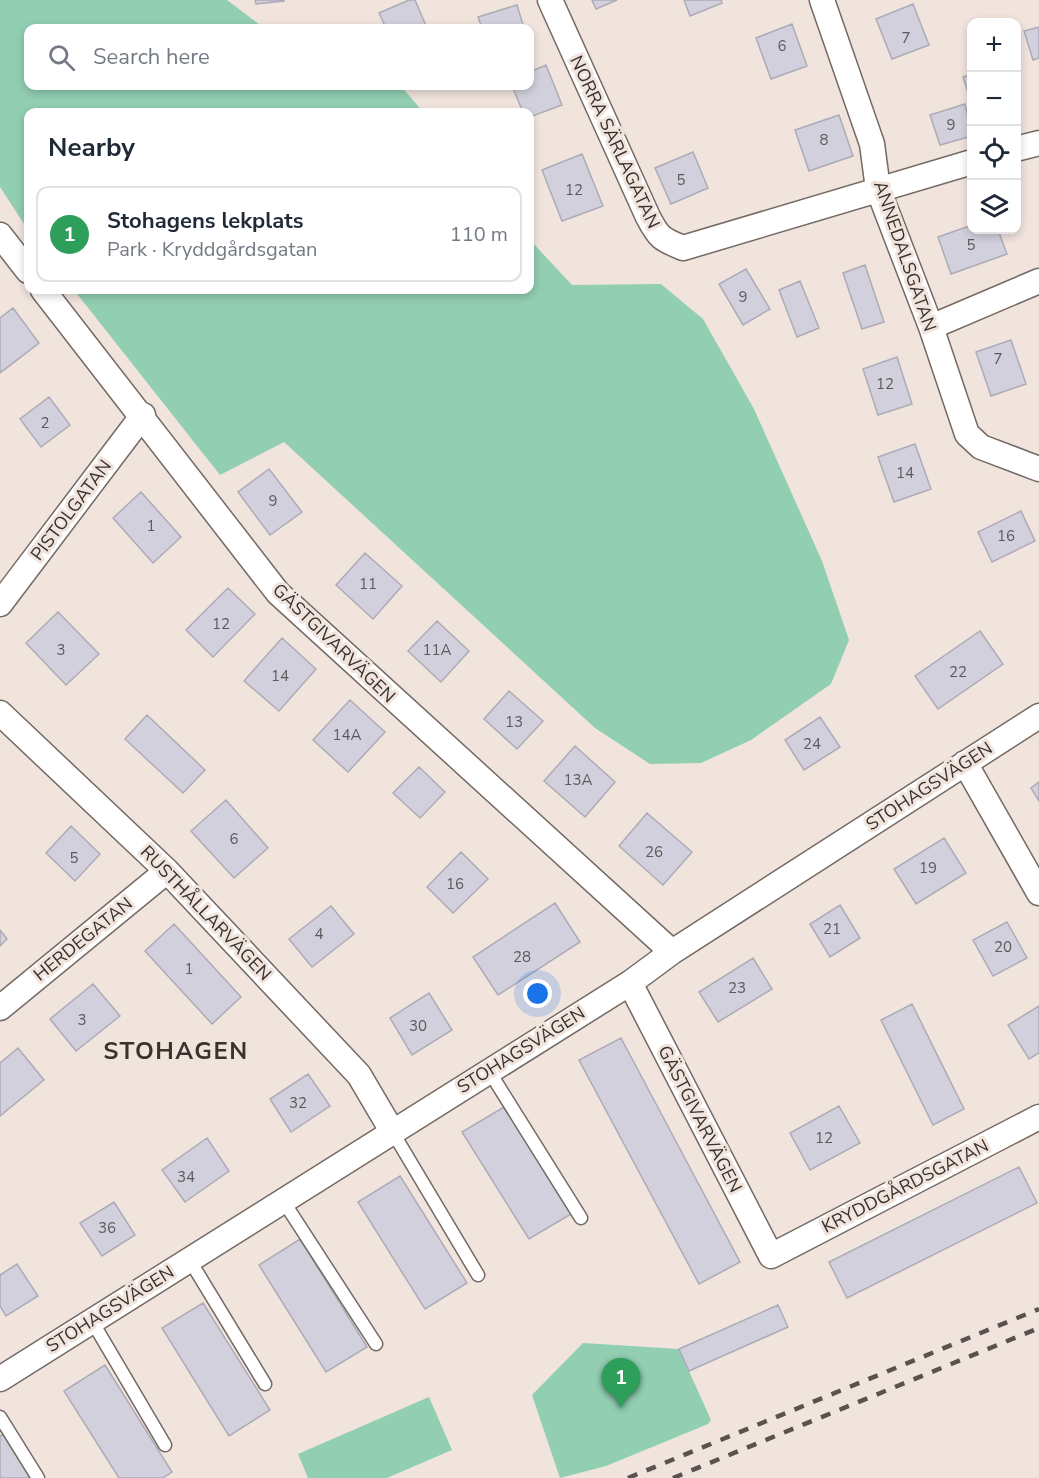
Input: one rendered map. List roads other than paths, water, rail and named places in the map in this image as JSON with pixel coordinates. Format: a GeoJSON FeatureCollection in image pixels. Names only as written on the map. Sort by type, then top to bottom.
{"type":"FeatureCollection","features":[{"type":"Feature","properties":{"kind":"street","name":"NORRA SÄRLAGATAN"},"geometry":{"type":"LineString","coordinates":[[550,0],[660,238],[683,248],[967,163]]}},
{"type":"Feature","properties":{"kind":"street","name":"ANNEDALSGATAN"},"geometry":{"type":"LineString","coordinates":[[822,0],[872,144],[878,189],[931,327],[967,434],[981,447],[1039,469]]}},
{"type":"Feature","properties":{"kind":"street"},"geometry":{"type":"LineString","coordinates":[[1021,148],[1039,143]]}},
{"type":"Feature","properties":{"kind":"street"},"geometry":{"type":"LineString","coordinates":[[0,235],[24,266]]}},
{"type":"Feature","properties":{"kind":"street"},"geometry":{"type":"LineString","coordinates":[[931,327],[1039,282]]}},
{"type":"Feature","properties":{"kind":"street","name":"GÄSTGIVARVÄGEN"},"geometry":{"type":"LineString","coordinates":[[46,294],[143,415],[278,593],[672,952]]}},
{"type":"Feature","properties":{"kind":"street","name":"PISTOLGATAN"},"geometry":{"type":"LineString","coordinates":[[0,604],[143,415]]}},
{"type":"Feature","properties":{"kind":"street","name":"RUSTHÅLLARVÄGEN"},"geometry":{"type":"LineString","coordinates":[[0,713],[167,871],[360,1075],[392,1131]]}},
{"type":"Feature","properties":{"kind":"street","name":"STOHAGSVÄGEN"},"geometry":{"type":"LineString","coordinates":[[0,1379],[282,1199],[630,983],[672,952],[1039,716]]}},
{"type":"Feature","properties":{"kind":"street"},"geometry":{"type":"LineString","coordinates":[[965,763],[1039,893]]}},
{"type":"Feature","properties":{"kind":"street","name":"HERDEGATAN"},"geometry":{"type":"LineString","coordinates":[[0,1008],[167,871]]}},
{"type":"Feature","properties":{"kind":"street","name":"GÄSTGIVARVÄGEN"},"geometry":{"type":"LineString","coordinates":[[630,983],[771,1256]]}},
{"type":"Feature","properties":{"kind":"street","name":"KRYDDGÅRDSGATAN"},"geometry":{"type":"LineString","coordinates":[[771,1256],[1039,1117]]}},
{"type":"Feature","properties":{"kind":"lane"},"geometry":{"type":"LineString","coordinates":[[489,1071],[581,1218]]}},
{"type":"Feature","properties":{"kind":"lane"},"geometry":{"type":"LineString","coordinates":[[392,1131],[478,1275]]}},
{"type":"Feature","properties":{"kind":"lane"},"geometry":{"type":"LineString","coordinates":[[282,1199],[376,1344]]}},
{"type":"Feature","properties":{"kind":"lane"},"geometry":{"type":"LineString","coordinates":[[189,1259],[265,1384]]}},
{"type":"Feature","properties":{"kind":"lane"},"geometry":{"type":"LineString","coordinates":[[92,1321],[165,1445]]}},
{"type":"Feature","properties":{"kind":"lane"},"geometry":{"type":"LineString","coordinates":[[0,1418],[38,1478]]}},
{"type":"Feature","properties":{"kind":"railway"},"geometry":{"type":"LineString","coordinates":[[628,1478],[1039,1309]]}},
{"type":"Feature","properties":{"kind":"railway"},"geometry":{"type":"LineString","coordinates":[[673,1478],[1039,1328]]}},
{"type":"Feature","properties":{"kind":"place","name":"Stohagens lekplats"},"geometry":{"type":"Point","coordinates":[621,1408]}},
{"type":"Feature","properties":{"kind":"district","name":"STOHAGEN"},"geometry":{"type":"Point","coordinates":[176,1051]}}]}
